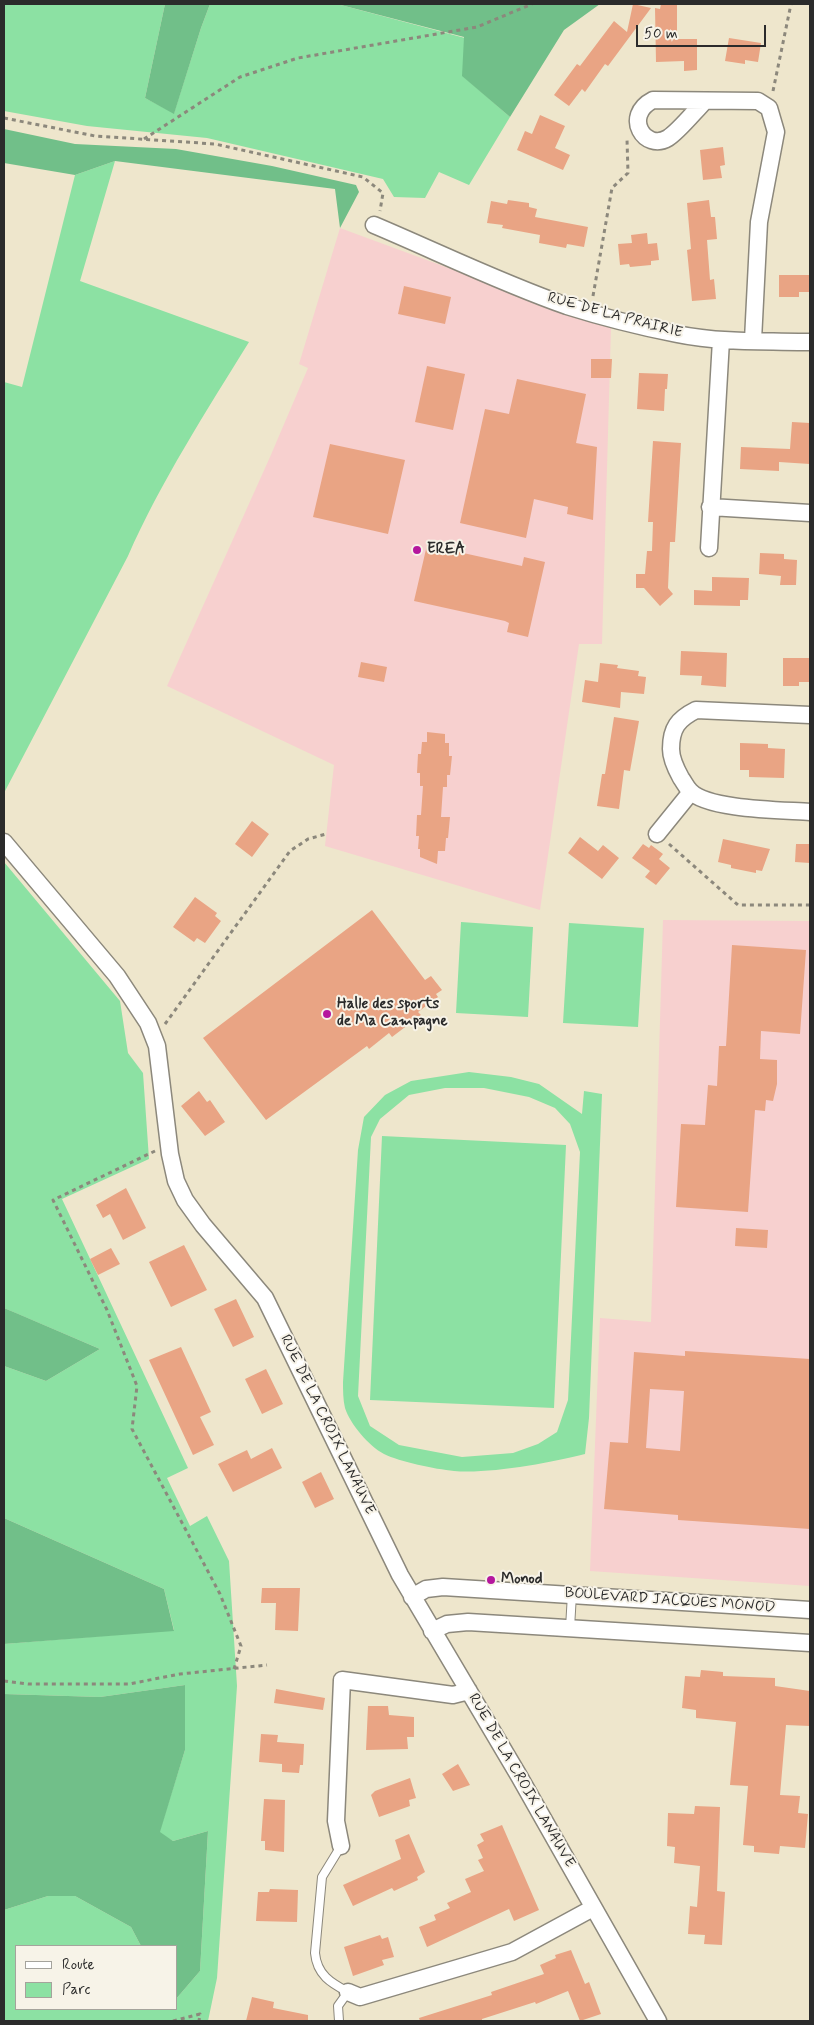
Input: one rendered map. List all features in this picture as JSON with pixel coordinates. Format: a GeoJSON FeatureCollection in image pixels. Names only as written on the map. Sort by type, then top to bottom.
{"type":"FeatureCollection","features":[{"type":"Feature","properties":{"kind":"street"},"geometry":{"type":"LineString","coordinates":[[704,102],[668,138],[659,141],[648,139],[640,131],[638,120],[640,110],[645,104],[653,100],[704,102],[758,101],[769,108],[776,132],[759,222],[753,340]]}},
{"type":"Feature","properties":{"kind":"street","name":"RUE DE LA PRAIRIE"},"geometry":{"type":"LineString","coordinates":[[374,225],[504,281],[568,306],[590,312],[679,335],[721,340],[810,342]]}},
{"type":"Feature","properties":{"kind":"street"},"geometry":{"type":"LineString","coordinates":[[709,548],[721,340]]}},
{"type":"Feature","properties":{"kind":"street"},"geometry":{"type":"LineString","coordinates":[[710,507],[810,512]]}},
{"type":"Feature","properties":{"kind":"street"},"geometry":{"type":"LineString","coordinates":[[810,715],[696,710],[681,718],[673,733],[671,751],[675,768],[690,792],[707,800],[748,808],[810,812]]}},
{"type":"Feature","properties":{"kind":"street"},"geometry":{"type":"LineString","coordinates":[[657,834],[690,792]]}},
{"type":"Feature","properties":{"kind":"street","name":"RUE DE LA CROIX LANAUVE"},"geometry":{"type":"LineString","coordinates":[[4,842],[117,976],[148,1024],[160,1064],[169,1144],[176,1181],[185,1200],[203,1225],[265,1298],[400,1575],[469,1691],[658,2021]]}},
{"type":"Feature","properties":{"kind":"street","name":"BOULEVARD JACQUES MONOD"},"geometry":{"type":"LineString","coordinates":[[412,1596],[426,1589],[443,1587],[810,1610]]}},
{"type":"Feature","properties":{"kind":"street"},"geometry":{"type":"LineString","coordinates":[[432,1631],[447,1624],[468,1622],[810,1643]]}},
{"type":"Feature","properties":{"kind":"street"},"geometry":{"type":"LineString","coordinates":[[341,1846],[336,1821],[342,1680],[453,1694],[469,1691]]}},
{"type":"Feature","properties":{"kind":"street"},"geometry":{"type":"LineString","coordinates":[[348,1992],[360,1997],[512,1952],[593,1908]]}},
{"type":"Feature","properties":{"kind":"lane"},"geometry":{"type":"LineString","coordinates":[[570,1628],[572,1594]]}},
{"type":"Feature","properties":{"kind":"lane"},"geometry":{"type":"LineString","coordinates":[[339,2021],[338,2006],[348,1992],[330,1983],[321,1974],[315,1953],[322,1877],[341,1846]]}},
{"type":"Feature","properties":{"kind":"path"},"geometry":{"type":"LineString","coordinates":[[144,139],[240,77],[298,58],[477,27],[532,4]]}},
{"type":"Feature","properties":{"kind":"path"},"geometry":{"type":"LineString","coordinates":[[769,108],[790,4]]}},
{"type":"Feature","properties":{"kind":"path"},"geometry":{"type":"LineString","coordinates":[[4,118],[94,136],[215,144],[363,177],[383,193],[382,206],[374,225]]}},
{"type":"Feature","properties":{"kind":"path"},"geometry":{"type":"LineString","coordinates":[[590,312],[612,188],[628,173],[626,139],[640,131]]}},
{"type":"Feature","properties":{"kind":"path"},"geometry":{"type":"LineString","coordinates":[[154,1039],[290,852],[308,839],[326,834]]}},
{"type":"Feature","properties":{"kind":"path"},"geometry":{"type":"LineString","coordinates":[[657,834],[738,905],[810,905]]}},
{"type":"Feature","properties":{"kind":"path"},"geometry":{"type":"LineString","coordinates":[[169,1144],[53,1200],[108,1310],[137,1386],[132,1429],[220,1594],[240,1646],[234,1669]]}},
{"type":"Feature","properties":{"kind":"path"},"geometry":{"type":"LineString","coordinates":[[4,1681],[28,1684],[129,1684],[180,1674],[267,1665]]}},
{"type":"Feature","properties":{"kind":"path"},"geometry":{"type":"LineString","coordinates":[[173,2021],[200,2014],[199,2021]]}},
{"type":"Feature","properties":{"kind":"shaded area","name":"EREA"},"geometry":{"type":"Polygon","coordinates":[[[340,228],[611,328],[602,644],[579,644],[540,910],[325,846],[334,765],[167,686],[308,368],[299,364],[340,228]]]}},
{"type":"Feature","properties":{"kind":"shaded area"},"geometry":{"type":"Polygon","coordinates":[[[663,920],[810,921],[810,1586],[590,1571],[600,1318],[651,1322],[663,920]]]}},
{"type":"Feature","properties":{"kind":"green space"},"geometry":{"type":"Polygon","coordinates":[[[4,4],[165,4],[145,98],[174,113],[210,4],[337,4],[465,38],[463,76],[510,117],[469,185],[439,172],[425,198],[394,197],[383,179],[207,138],[87,126],[4,111],[4,4]]]}},
{"type":"Feature","properties":{"kind":"green space"},"geometry":{"type":"Polygon","coordinates":[[[165,4],[210,4],[174,114],[145,98],[165,4]]]}},
{"type":"Feature","properties":{"kind":"green space"},"geometry":{"type":"Polygon","coordinates":[[[337,4],[600,4],[564,30],[510,117],[462,76],[464,37],[337,4]]]}},
{"type":"Feature","properties":{"kind":"green space"},"geometry":{"type":"Polygon","coordinates":[[[4,129],[75,144],[176,149],[272,166],[356,185],[359,192],[340,228],[335,189],[115,161],[75,175],[4,163],[4,129]]]}},
{"type":"Feature","properties":{"kind":"green space"},"geometry":{"type":"Polygon","coordinates":[[[115,161],[80,281],[249,342],[154,501],[128,556],[4,793],[4,382],[22,387],[75,175],[115,161]]]}},
{"type":"Feature","properties":{"kind":"green space"},"geometry":{"type":"Polygon","coordinates":[[[4,862],[120,1001],[128,1053],[143,1073],[149,1159],[62,1199],[188,1468],[167,1478],[190,1526],[207,1516],[229,1561],[237,1686],[217,1978],[208,2021],[4,2021],[4,1910],[48,1896],[75,1896],[131,1927],[140,1945],[15,1945],[15,2010],[178,2010],[178,1997],[200,1971],[208,1831],[173,1841],[159,1833],[185,1750],[185,1685],[100,1697],[4,1694],[4,1644],[174,1630],[164,1589],[4,1518],[4,1366],[46,1381],[100,1349],[4,1308],[4,862]]]}},
{"type":"Feature","properties":{"kind":"green space"},"geometry":{"type":"Polygon","coordinates":[[[461,922],[533,927],[528,1017],[456,1013],[461,922]]]}},
{"type":"Feature","properties":{"kind":"green space"},"geometry":{"type":"Polygon","coordinates":[[[569,923],[644,928],[638,1027],[563,1023],[569,923]]]}},
{"type":"Feature","properties":{"kind":"green space"},"geometry":{"type":"Polygon","coordinates":[[[469,1072],[511,1077],[539,1084],[582,1114],[584,1091],[602,1094],[589,1418],[585,1454],[555,1461],[484,1471],[437,1469],[384,1454],[366,1440],[347,1414],[343,1382],[358,1150],[364,1117],[385,1095],[411,1081],[469,1072]],[[445,1088],[409,1095],[380,1119],[371,1137],[358,1396],[370,1426],[399,1445],[462,1457],[513,1453],[538,1444],[557,1432],[568,1400],[580,1152],[570,1124],[555,1108],[529,1097],[484,1088],[445,1088]]]}},
{"type":"Feature","properties":{"kind":"green space"},"geometry":{"type":"Polygon","coordinates":[[[382,1136],[566,1145],[554,1408],[370,1400],[382,1136]]]}},
{"type":"Feature","properties":{"kind":"green space"},"geometry":{"type":"Polygon","coordinates":[[[4,1308],[100,1349],[46,1381],[4,1366],[4,1308]]]}},
{"type":"Feature","properties":{"kind":"green space"},"geometry":{"type":"Polygon","coordinates":[[[4,1518],[164,1589],[174,1631],[4,1644],[4,1518]]]}},
{"type":"Feature","properties":{"kind":"green space"},"geometry":{"type":"Polygon","coordinates":[[[185,1685],[185,1750],[160,1832],[173,1841],[208,1831],[200,1971],[178,1997],[178,1945],[140,1945],[131,1927],[75,1896],[48,1896],[4,1910],[4,1694],[100,1697],[185,1685]]]}},
{"type":"Feature","properties":{"kind":"building"},"geometry":{"type":"Polygon","coordinates":[[[633,4],[651,8],[608,66],[605,64],[585,92],[582,89],[569,106],[554,95],[577,64],[580,66],[614,21],[627,32],[633,4]]]}},
{"type":"Feature","properties":{"kind":"building"},"geometry":{"type":"Polygon","coordinates":[[[661,4],[677,4],[677,39],[697,39],[697,70],[684,71],[684,61],[656,62],[655,8],[660,9],[661,4]]]}},
{"type":"Feature","properties":{"kind":"building"},"geometry":{"type":"Polygon","coordinates":[[[729,38],[761,43],[758,62],[745,60],[745,64],[725,61],[729,38]]]}},
{"type":"Feature","properties":{"kind":"building"},"geometry":{"type":"Polygon","coordinates":[[[540,115],[565,126],[555,148],[570,155],[563,170],[517,150],[525,131],[532,134],[540,115]]]}},
{"type":"Feature","properties":{"kind":"building"},"geometry":{"type":"Polygon","coordinates":[[[723,147],[725,165],[720,166],[722,178],[703,180],[700,150],[723,147]]]}},
{"type":"Feature","properties":{"kind":"building"},"geometry":{"type":"Polygon","coordinates":[[[508,200],[529,203],[529,207],[537,209],[535,217],[588,227],[584,247],[567,244],[566,248],[539,243],[540,235],[502,228],[503,225],[487,223],[491,201],[507,204],[508,200]]]}},
{"type":"Feature","properties":{"kind":"building"},"geometry":{"type":"Polygon","coordinates":[[[709,200],[711,217],[715,217],[717,239],[707,240],[710,280],[714,279],[716,299],[692,301],[687,250],[691,249],[687,203],[709,200]]]}},
{"type":"Feature","properties":{"kind":"building"},"geometry":{"type":"Polygon","coordinates":[[[647,233],[648,244],[657,243],[659,260],[651,261],[651,265],[630,267],[629,264],[620,265],[618,244],[632,243],[631,235],[647,233]]]}},
{"type":"Feature","properties":{"kind":"building"},"geometry":{"type":"Polygon","coordinates":[[[779,275],[810,275],[810,292],[799,292],[799,297],[779,297],[779,275]]]}},
{"type":"Feature","properties":{"kind":"building"},"geometry":{"type":"Polygon","coordinates":[[[404,286],[451,297],[445,324],[398,314],[404,286]]]}},
{"type":"Feature","properties":{"kind":"building"},"geometry":{"type":"Polygon","coordinates":[[[591,359],[612,359],[611,378],[591,378],[591,359]]]}},
{"type":"Feature","properties":{"kind":"building"},"geometry":{"type":"Polygon","coordinates":[[[427,366],[465,374],[453,430],[415,422],[427,366]]]}},
{"type":"Feature","properties":{"kind":"building"},"geometry":{"type":"Polygon","coordinates":[[[639,373],[668,374],[664,411],[637,409],[639,373]]]}},
{"type":"Feature","properties":{"kind":"building"},"geometry":{"type":"Polygon","coordinates":[[[517,379],[586,394],[576,443],[597,447],[593,520],[567,514],[568,507],[534,499],[526,538],[460,523],[485,409],[509,414],[517,379]]]}},
{"type":"Feature","properties":{"kind":"building"},"geometry":{"type":"Polygon","coordinates":[[[792,422],[810,423],[810,464],[779,462],[779,471],[740,469],[741,447],[790,449],[792,422]]]}},
{"type":"Feature","properties":{"kind":"building"},"geometry":{"type":"Polygon","coordinates":[[[653,441],[681,443],[675,542],[670,542],[668,588],[673,594],[660,606],[644,588],[636,588],[636,574],[645,574],[647,551],[652,551],[653,522],[648,522],[653,441]]]}},
{"type":"Feature","properties":{"kind":"building"},"geometry":{"type":"Polygon","coordinates":[[[330,444],[405,460],[388,534],[313,517],[330,444]]]}},
{"type":"Feature","properties":{"kind":"building"},"geometry":{"type":"Polygon","coordinates":[[[427,545],[522,566],[524,557],[545,562],[528,637],[507,632],[509,623],[505,621],[414,601],[427,545]]]}},
{"type":"Feature","properties":{"kind":"building"},"geometry":{"type":"Polygon","coordinates":[[[760,553],[784,554],[784,559],[797,560],[796,585],[780,585],[781,576],[759,574],[760,553]]]}},
{"type":"Feature","properties":{"kind":"building"},"geometry":{"type":"Polygon","coordinates":[[[712,577],[749,578],[748,600],[740,600],[740,606],[694,605],[694,590],[712,591],[712,577]]]}},
{"type":"Feature","properties":{"kind":"building"},"geometry":{"type":"Polygon","coordinates":[[[681,651],[727,653],[726,687],[701,685],[702,676],[680,675],[681,651]]]}},
{"type":"Feature","properties":{"kind":"building"},"geometry":{"type":"Polygon","coordinates":[[[783,658],[810,658],[810,682],[799,682],[799,686],[783,686],[783,658]]]}},
{"type":"Feature","properties":{"kind":"building"},"geometry":{"type":"Polygon","coordinates":[[[361,662],[387,667],[384,682],[358,677],[361,662]]]}},
{"type":"Feature","properties":{"kind":"building"},"geometry":{"type":"Polygon","coordinates":[[[600,663],[618,665],[617,668],[639,671],[638,676],[646,677],[644,694],[621,692],[620,708],[582,702],[585,680],[598,682],[600,663]]]}},
{"type":"Feature","properties":{"kind":"building"},"geometry":{"type":"Polygon","coordinates":[[[614,717],[639,721],[630,771],[624,770],[619,809],[597,806],[602,774],[605,774],[614,717]]]}},
{"type":"Feature","properties":{"kind":"building"},"geometry":{"type":"Polygon","coordinates":[[[427,732],[445,734],[445,743],[449,743],[449,756],[452,756],[450,775],[447,775],[447,787],[443,787],[441,817],[450,817],[448,838],[446,838],[445,851],[438,851],[437,864],[420,857],[420,849],[418,849],[419,836],[416,836],[417,815],[421,815],[423,786],[420,786],[420,773],[417,773],[418,754],[421,754],[422,742],[427,742],[427,732]]]}},
{"type":"Feature","properties":{"kind":"building"},"geometry":{"type":"Polygon","coordinates":[[[740,743],[768,744],[768,748],[785,749],[784,778],[749,777],[749,770],[740,770],[740,743]]]}},
{"type":"Feature","properties":{"kind":"building"},"geometry":{"type":"Polygon","coordinates":[[[252,821],[269,834],[252,857],[235,844],[252,821]]]}},
{"type":"Feature","properties":{"kind":"building"},"geometry":{"type":"Polygon","coordinates":[[[580,837],[598,851],[603,845],[619,858],[602,879],[568,853],[580,837]]]}},
{"type":"Feature","properties":{"kind":"building"},"geometry":{"type":"Polygon","coordinates":[[[723,839],[770,849],[762,871],[756,870],[756,873],[731,868],[731,865],[718,862],[723,839]]]}},
{"type":"Feature","properties":{"kind":"building"},"geometry":{"type":"Polygon","coordinates":[[[643,844],[649,848],[651,845],[663,854],[659,859],[670,868],[656,885],[645,877],[650,871],[632,858],[643,844]]]}},
{"type":"Feature","properties":{"kind":"building"},"geometry":{"type":"Polygon","coordinates":[[[796,844],[810,844],[810,863],[795,862],[796,844]]]}},
{"type":"Feature","properties":{"kind":"building"},"geometry":{"type":"Polygon","coordinates":[[[195,897],[217,913],[215,916],[221,921],[205,943],[197,938],[194,942],[173,927],[195,897]]]}},
{"type":"Feature","properties":{"kind":"building","name":"Halle des sports de Ma Campagne"},"geometry":{"type":"Polygon","coordinates":[[[372,910],[425,980],[431,976],[442,990],[436,994],[438,997],[418,1012],[421,1015],[392,1037],[389,1033],[369,1049],[367,1046],[266,1120],[203,1038],[372,910]]]}},
{"type":"Feature","properties":{"kind":"building"},"geometry":{"type":"Polygon","coordinates":[[[732,945],[806,950],[800,1034],[761,1031],[760,1059],[777,1060],[777,1084],[773,1101],[766,1100],[765,1111],[755,1110],[748,1212],[676,1207],[681,1124],[705,1125],[708,1085],[717,1086],[719,1046],[726,1046],[732,945]]]}},
{"type":"Feature","properties":{"kind":"building"},"geometry":{"type":"Polygon","coordinates":[[[199,1091],[207,1102],[210,1100],[225,1122],[205,1136],[181,1106],[199,1091]]]}},
{"type":"Feature","properties":{"kind":"building"},"geometry":{"type":"Polygon","coordinates":[[[126,1188],[146,1228],[123,1240],[110,1214],[103,1218],[96,1205],[126,1188]]]}},
{"type":"Feature","properties":{"kind":"building"},"geometry":{"type":"Polygon","coordinates":[[[736,1228],[768,1230],[767,1248],[735,1246],[736,1228]]]}},
{"type":"Feature","properties":{"kind":"building"},"geometry":{"type":"Polygon","coordinates":[[[184,1245],[207,1290],[171,1307],[149,1262],[184,1245]]]}},
{"type":"Feature","properties":{"kind":"building"},"geometry":{"type":"Polygon","coordinates":[[[111,1248],[120,1264],[98,1275],[90,1259],[111,1248]]]}},
{"type":"Feature","properties":{"kind":"building"},"geometry":{"type":"Polygon","coordinates":[[[236,1299],[254,1337],[233,1347],[214,1309],[236,1299]]]}},
{"type":"Feature","properties":{"kind":"building"},"geometry":{"type":"Polygon","coordinates":[[[181,1347],[211,1412],[200,1417],[214,1445],[193,1455],[149,1360],[181,1347]]]}},
{"type":"Feature","properties":{"kind":"building"},"geometry":{"type":"Polygon","coordinates":[[[685,1351],[810,1359],[810,1529],[678,1520],[678,1515],[604,1509],[610,1442],[628,1443],[634,1352],[685,1356],[685,1351]],[[650,1389],[646,1448],[680,1451],[684,1391],[650,1389]]]}},
{"type":"Feature","properties":{"kind":"building"},"geometry":{"type":"Polygon","coordinates":[[[266,1369],[283,1404],[262,1414],[245,1379],[266,1369]]]}},
{"type":"Feature","properties":{"kind":"building"},"geometry":{"type":"Polygon","coordinates":[[[272,1448],[282,1468],[233,1492],[218,1464],[247,1450],[251,1459],[272,1448]]]}},
{"type":"Feature","properties":{"kind":"building"},"geometry":{"type":"Polygon","coordinates":[[[321,1472],[334,1499],[315,1508],[302,1482],[321,1472]]]}},
{"type":"Feature","properties":{"kind":"building"},"geometry":{"type":"Polygon","coordinates":[[[262,1588],[300,1588],[298,1631],[275,1630],[276,1603],[261,1603],[262,1588]]]}},
{"type":"Feature","properties":{"kind":"building"},"geometry":{"type":"Polygon","coordinates":[[[701,1670],[723,1672],[723,1676],[775,1678],[775,1686],[810,1691],[810,1726],[786,1725],[780,1795],[800,1796],[798,1813],[808,1814],[805,1848],[780,1846],[779,1854],[754,1852],[754,1846],[743,1845],[748,1786],[730,1785],[736,1722],[696,1718],[696,1710],[682,1708],[685,1676],[700,1677],[701,1670]]]}},
{"type":"Feature","properties":{"kind":"building"},"geometry":{"type":"Polygon","coordinates":[[[276,1689],[325,1698],[323,1710],[274,1703],[276,1689]]]}},
{"type":"Feature","properties":{"kind":"building"},"geometry":{"type":"Polygon","coordinates":[[[368,1706],[388,1706],[389,1715],[414,1717],[414,1737],[407,1737],[408,1749],[366,1750],[368,1706]]]}},
{"type":"Feature","properties":{"kind":"building"},"geometry":{"type":"Polygon","coordinates":[[[261,1734],[278,1735],[277,1742],[304,1744],[303,1765],[300,1765],[299,1773],[282,1772],[282,1764],[259,1762],[261,1734]]]}},
{"type":"Feature","properties":{"kind":"building"},"geometry":{"type":"Polygon","coordinates":[[[458,1764],[470,1785],[453,1791],[442,1774],[458,1764]]]}},
{"type":"Feature","properties":{"kind":"building"},"geometry":{"type":"Polygon","coordinates":[[[410,1778],[416,1798],[409,1800],[410,1806],[379,1817],[371,1795],[375,1791],[410,1778]]]}},
{"type":"Feature","properties":{"kind":"building"},"geometry":{"type":"Polygon","coordinates":[[[264,1799],[285,1800],[284,1852],[265,1850],[265,1841],[261,1841],[264,1799]]]}},
{"type":"Feature","properties":{"kind":"building"},"geometry":{"type":"Polygon","coordinates":[[[695,1806],[720,1807],[717,1891],[725,1892],[722,1945],[704,1944],[705,1935],[688,1934],[690,1906],[697,1907],[700,1866],[674,1863],[675,1847],[667,1846],[668,1813],[694,1814],[695,1806]]]}},
{"type":"Feature","properties":{"kind":"building"},"geometry":{"type":"Polygon","coordinates":[[[502,1825],[539,1910],[514,1921],[509,1909],[427,1947],[419,1927],[436,1920],[434,1915],[450,1908],[447,1903],[471,1892],[465,1879],[484,1871],[478,1860],[483,1858],[477,1845],[484,1841],[480,1834],[502,1825]]]}},
{"type":"Feature","properties":{"kind":"building"},"geometry":{"type":"Polygon","coordinates":[[[409,1834],[425,1872],[417,1877],[418,1880],[394,1891],[392,1888],[353,1906],[343,1885],[401,1859],[395,1840],[409,1834]]]}},
{"type":"Feature","properties":{"kind":"building"},"geometry":{"type":"Polygon","coordinates":[[[270,1889],[298,1890],[297,1922],[256,1921],[258,1892],[269,1892],[270,1889]]]}},
{"type":"Feature","properties":{"kind":"building"},"geometry":{"type":"Polygon","coordinates":[[[380,1935],[382,1939],[388,1937],[394,1957],[382,1960],[384,1965],[353,1976],[344,1947],[380,1935]]]}},
{"type":"Feature","properties":{"kind":"building"},"geometry":{"type":"Polygon","coordinates":[[[571,1950],[585,1984],[589,1982],[601,2014],[580,2021],[568,1991],[536,2004],[535,2002],[482,2019],[482,2021],[420,2021],[419,2018],[492,1995],[491,1992],[544,1974],[540,1965],[556,1958],[555,1955],[571,1950]]]}},
{"type":"Feature","properties":{"kind":"building"},"geometry":{"type":"Polygon","coordinates":[[[252,1997],[274,2002],[273,2008],[308,2015],[308,2021],[246,2021],[252,1997]]]}},
{"type":"Feature","properties":{"kind":"place","name":"EREA"},"geometry":{"type":"Point","coordinates":[417,550]}},
{"type":"Feature","properties":{"kind":"place","name":"Halle des sports de Ma Campagne"},"geometry":{"type":"Point","coordinates":[327,1014]}},
{"type":"Feature","properties":{"kind":"place","name":"Monod"},"geometry":{"type":"Point","coordinates":[491,1580]}}]}
